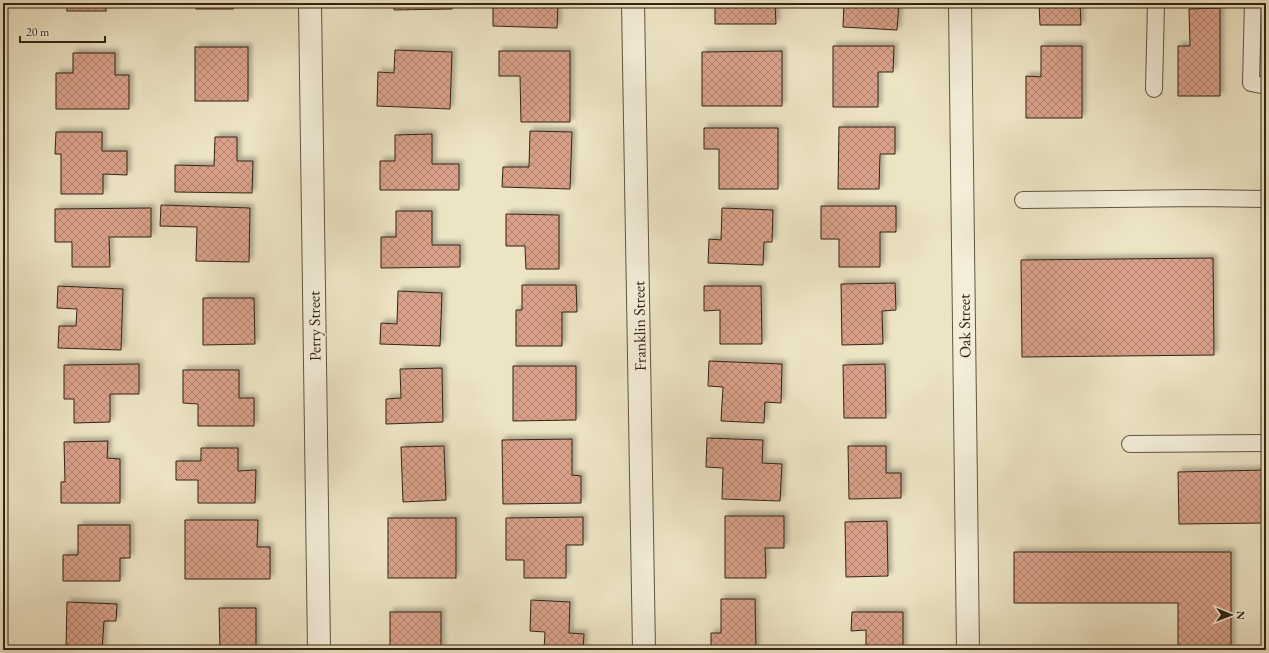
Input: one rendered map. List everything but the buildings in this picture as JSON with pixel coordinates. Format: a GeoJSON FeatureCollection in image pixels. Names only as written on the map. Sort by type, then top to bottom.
{"type":"FeatureCollection","features":[{"type":"Feature","properties":{"kind":"street","name":"Perry Street"},"geometry":{"type":"LineString","coordinates":[[310,3],[319,650]]}},
{"type":"Feature","properties":{"kind":"street","name":"Franklin Street"},"geometry":{"type":"LineString","coordinates":[[633,3],[644,650]]}},
{"type":"Feature","properties":{"kind":"street","name":"Oak Street"},"geometry":{"type":"LineString","coordinates":[[960,3],[968,650]]}},
{"type":"Feature","properties":{"kind":"lane"},"geometry":{"type":"LineString","coordinates":[[1154,89],[1156,3]]}},
{"type":"Feature","properties":{"kind":"lane"},"geometry":{"type":"LineString","coordinates":[[1253,3],[1251,83],[1266,86]]}},
{"type":"Feature","properties":{"kind":"lane"},"geometry":{"type":"LineString","coordinates":[[1023,200],[1200,198],[1266,199]]}},
{"type":"Feature","properties":{"kind":"lane"},"geometry":{"type":"LineString","coordinates":[[1130,444],[1266,443]]}}]}
